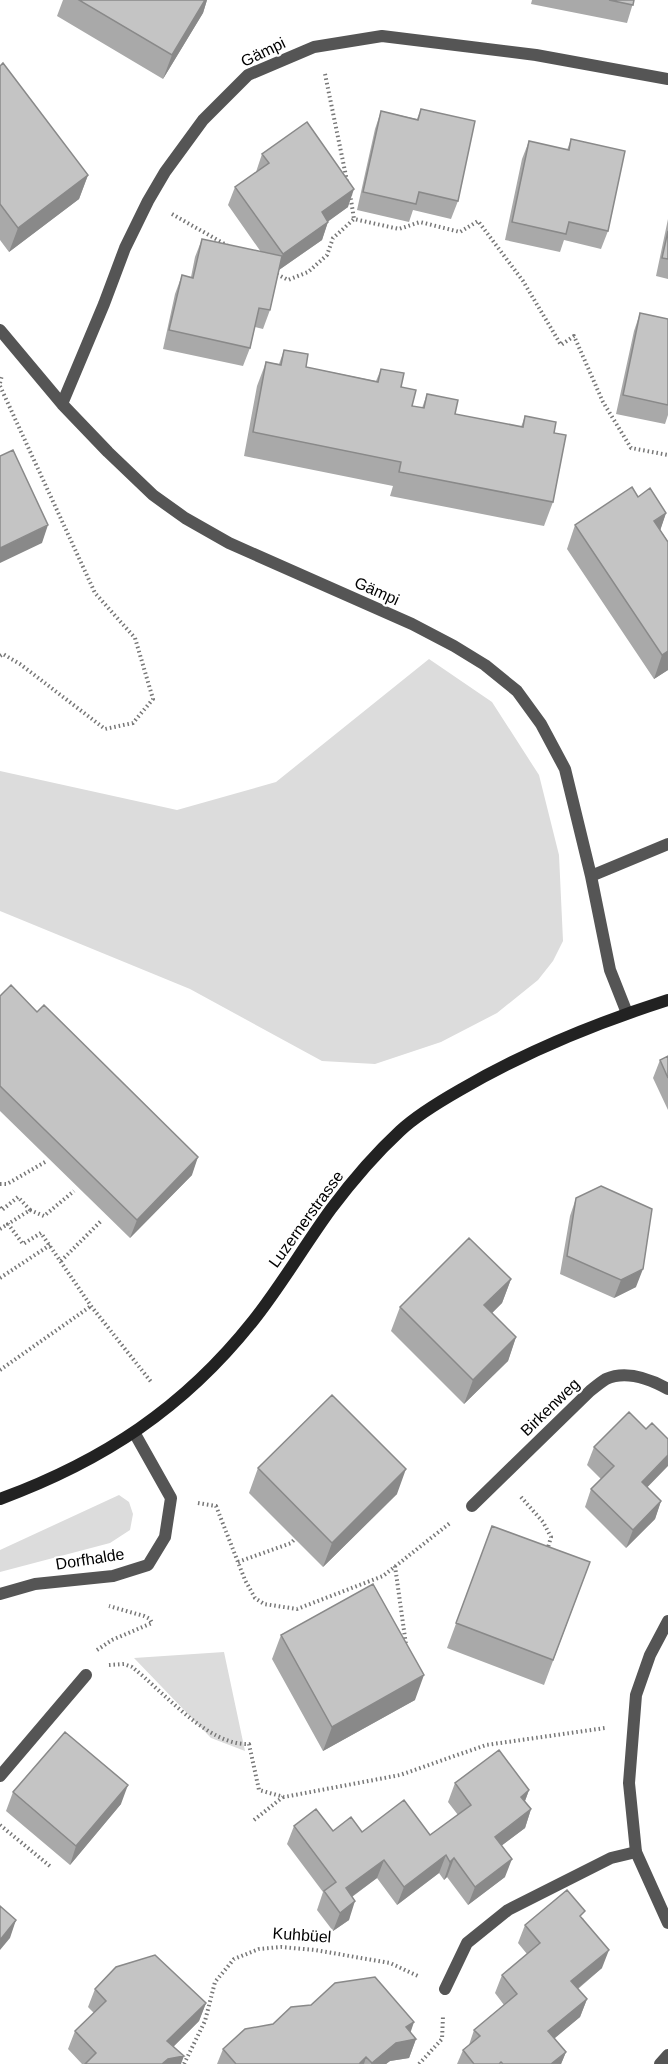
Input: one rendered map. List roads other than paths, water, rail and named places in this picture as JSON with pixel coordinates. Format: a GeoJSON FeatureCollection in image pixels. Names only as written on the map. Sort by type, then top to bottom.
{"type":"FeatureCollection","features":[{"type":"Feature","properties":{"kind":"main road","name":"Luzernerstrasse"},"geometry":{"type":"LineString","coordinates":[[0,1499],[42,1484],[77,1467],[135,1434],[172,1405],[229,1350],[254,1320],[338,1200],[367,1163],[402,1129],[442,1100],[492,1071],[627,1013],[668,1000]]}},
{"type":"Feature","properties":{"kind":"street","name":"Gämpi"},"geometry":{"type":"LineString","coordinates":[[62,404],[125,248],[148,201],[165,172],[203,120],[248,75],[314,47],[382,36],[536,55],[668,80]]}},
{"type":"Feature","properties":{"kind":"street","name":"Gämpi"},"geometry":{"type":"LineString","coordinates":[[0,330],[62,404],[108,453],[153,495],[184,518],[229,543],[454,646],[500,676],[517,691],[541,724],[565,769],[591,876],[610,970],[627,1013]]}},
{"type":"Feature","properties":{"kind":"street"},"geometry":{"type":"LineString","coordinates":[[591,876],[668,844]]}},
{"type":"Feature","properties":{"kind":"street","name":"Birkenweg"},"geometry":{"type":"LineString","coordinates":[[472,1506],[590,1391],[606,1379],[624,1375],[654,1381],[668,1389]]}},
{"type":"Feature","properties":{"kind":"street","name":"Dorfhalde"},"geometry":{"type":"LineString","coordinates":[[0,1594],[35,1584],[114,1576],[148,1564],[165,1537],[171,1498],[135,1434]]}},
{"type":"Feature","properties":{"kind":"street"},"geometry":{"type":"LineString","coordinates":[[668,1621],[650,1655],[636,1695],[629,1783],[636,1851],[668,1923]]}},
{"type":"Feature","properties":{"kind":"street"},"geometry":{"type":"LineString","coordinates":[[0,1776],[86,1675]]}},
{"type":"Feature","properties":{"kind":"street"},"geometry":{"type":"LineString","coordinates":[[445,1989],[467,1943],[508,1910],[611,1858],[636,1851]]}},
{"type":"Feature","properties":{"kind":"street"},"geometry":{"type":"LineString","coordinates":[[660,2064],[668,2055]]}}]}
